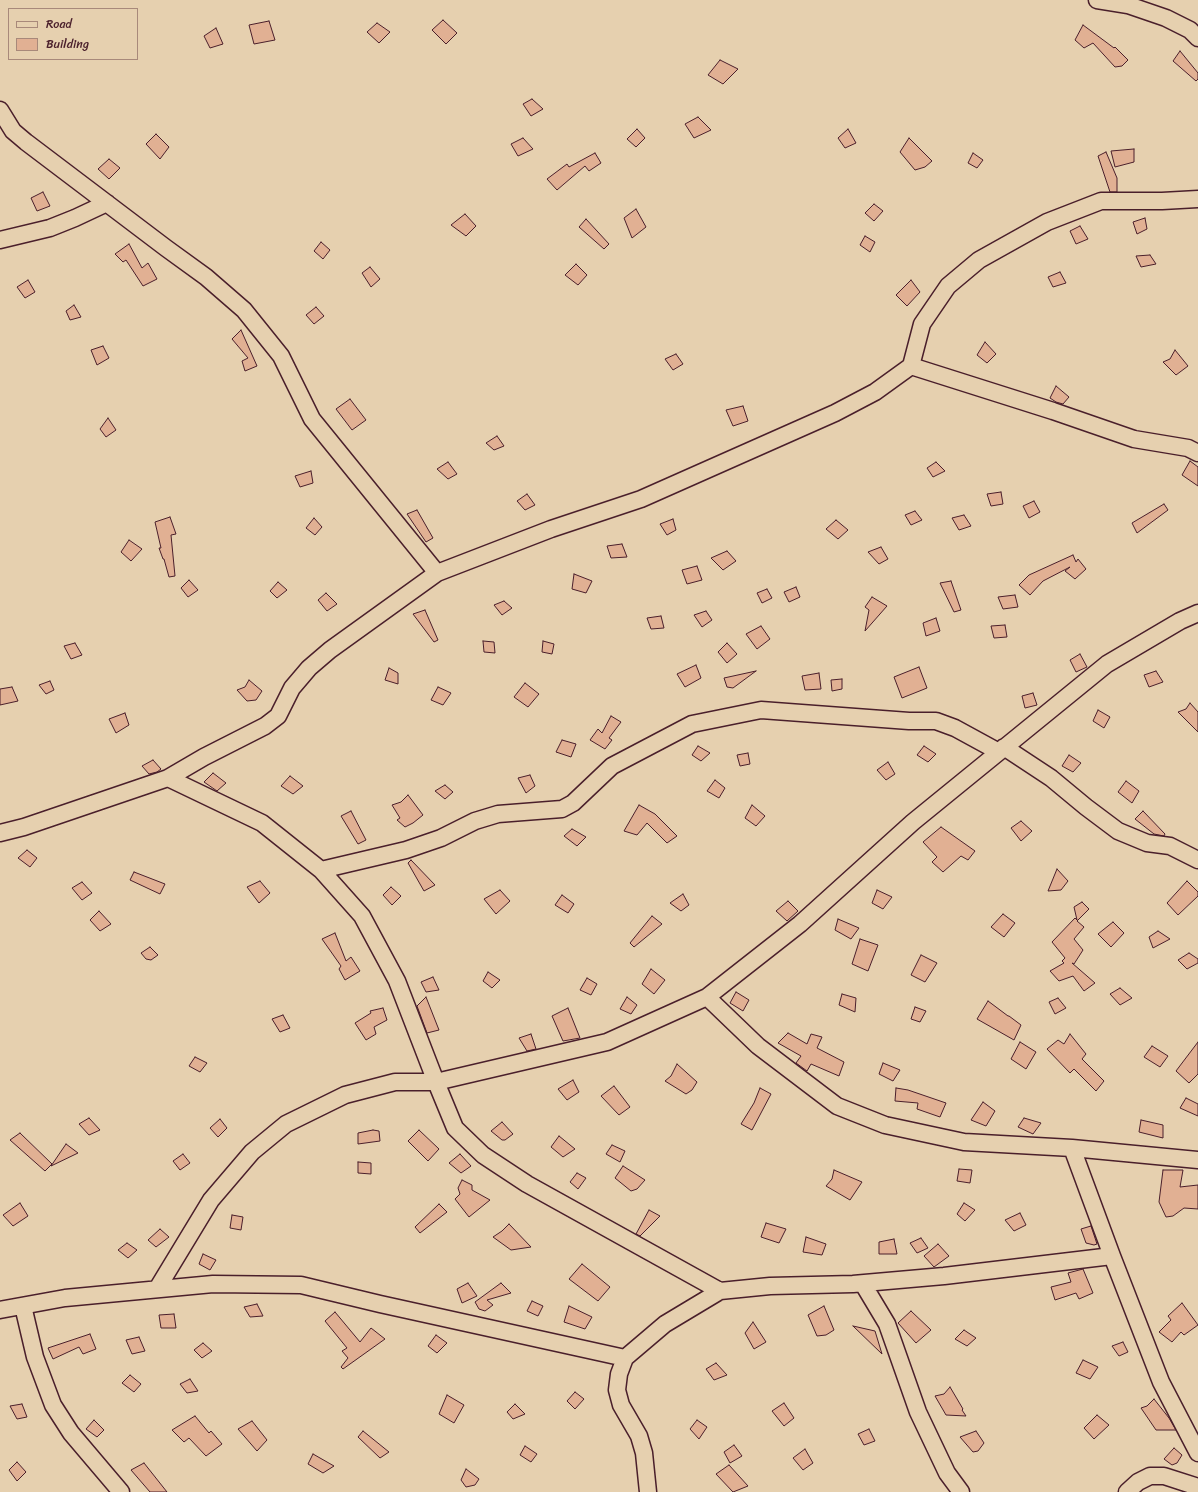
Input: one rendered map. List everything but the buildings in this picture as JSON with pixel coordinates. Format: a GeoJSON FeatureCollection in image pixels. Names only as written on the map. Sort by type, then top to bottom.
{"type":"FeatureCollection","features":[{"type":"Feature","properties":{"kind":"street"},"geometry":{"type":"LineString","coordinates":[[1097,0],[1128,6],[1166,18],[1190,30],[1198,38]]}},
{"type":"Feature","properties":{"kind":"street"},"geometry":{"type":"LineString","coordinates":[[0,110],[13,131],[206,277],[244,310],[281,356],[312,419],[437,573]]}},
{"type":"Feature","properties":{"kind":"street"},"geometry":{"type":"LineString","coordinates":[[0,834],[168,778],[204,757],[248,735],[278,716],[286,704],[292,688],[308,668],[330,650],[437,573],[551,529],[640,499],[834,413],[876,392],[911,366],[922,324],[948,286],[979,260],[1047,222],[1101,200],[1162,201],[1198,199]]}},
{"type":"Feature","properties":{"kind":"street"},"geometry":{"type":"LineString","coordinates":[[0,240],[50,228],[107,203]]}},
{"type":"Feature","properties":{"kind":"street"},"geometry":{"type":"LineString","coordinates":[[911,366],[1054,411],[1134,439],[1188,448],[1198,454]]}},
{"type":"Feature","properties":{"kind":"street"},"geometry":{"type":"LineString","coordinates":[[157,1289],[211,1200],[252,1152],[286,1124],[345,1094],[395,1082],[436,1082],[607,1042],[707,997],[800,924],[913,822],[1107,664],[1180,621],[1198,613]]}},
{"type":"Feature","properties":{"kind":"street"},"geometry":{"type":"LineString","coordinates":[[321,870],[406,850],[441,838],[475,821],[498,814],[562,809],[573,803],[612,766],[692,724],[761,710],[909,721],[936,721],[1001,749],[1051,778],[1118,831],[1147,843],[1170,846],[1198,860]]}},
{"type":"Feature","properties":{"kind":"street"},"geometry":{"type":"LineString","coordinates":[[168,778],[262,823],[321,870],[362,916],[396,981],[455,1128],[483,1155],[527,1184],[720,1291]]}},
{"type":"Feature","properties":{"kind":"street"},"geometry":{"type":"LineString","coordinates":[[707,997],[758,1046],[837,1106],[878,1123],[964,1142],[1072,1148],[1198,1160]]}},
{"type":"Feature","properties":{"kind":"street"},"geometry":{"type":"LineString","coordinates":[[1072,1148],[1161,1382],[1198,1452]]}},
{"type":"Feature","properties":{"kind":"street"},"geometry":{"type":"LineString","coordinates":[[648,1492],[644,1453],[639,1436],[621,1405],[617,1390],[619,1374],[625,1358],[665,1324],[720,1291],[770,1286],[863,1284],[1112,1256]]}},
{"type":"Feature","properties":{"kind":"street"},"geometry":{"type":"LineString","coordinates":[[0,1310],[65,1298],[213,1284],[301,1285],[625,1358]]}},
{"type":"Feature","properties":{"kind":"street"},"geometry":{"type":"LineString","coordinates":[[863,1284],[887,1324],[918,1412],[947,1473],[961,1492]]}},
{"type":"Feature","properties":{"kind":"street"},"geometry":{"type":"LineString","coordinates":[[23,1306],[35,1357],[53,1405],[71,1433],[121,1492]]}},
{"type":"Feature","properties":{"kind":"street"},"geometry":{"type":"LineString","coordinates":[[1127,1492],[1138,1482],[1150,1476],[1164,1476],[1198,1487]]}}]}
